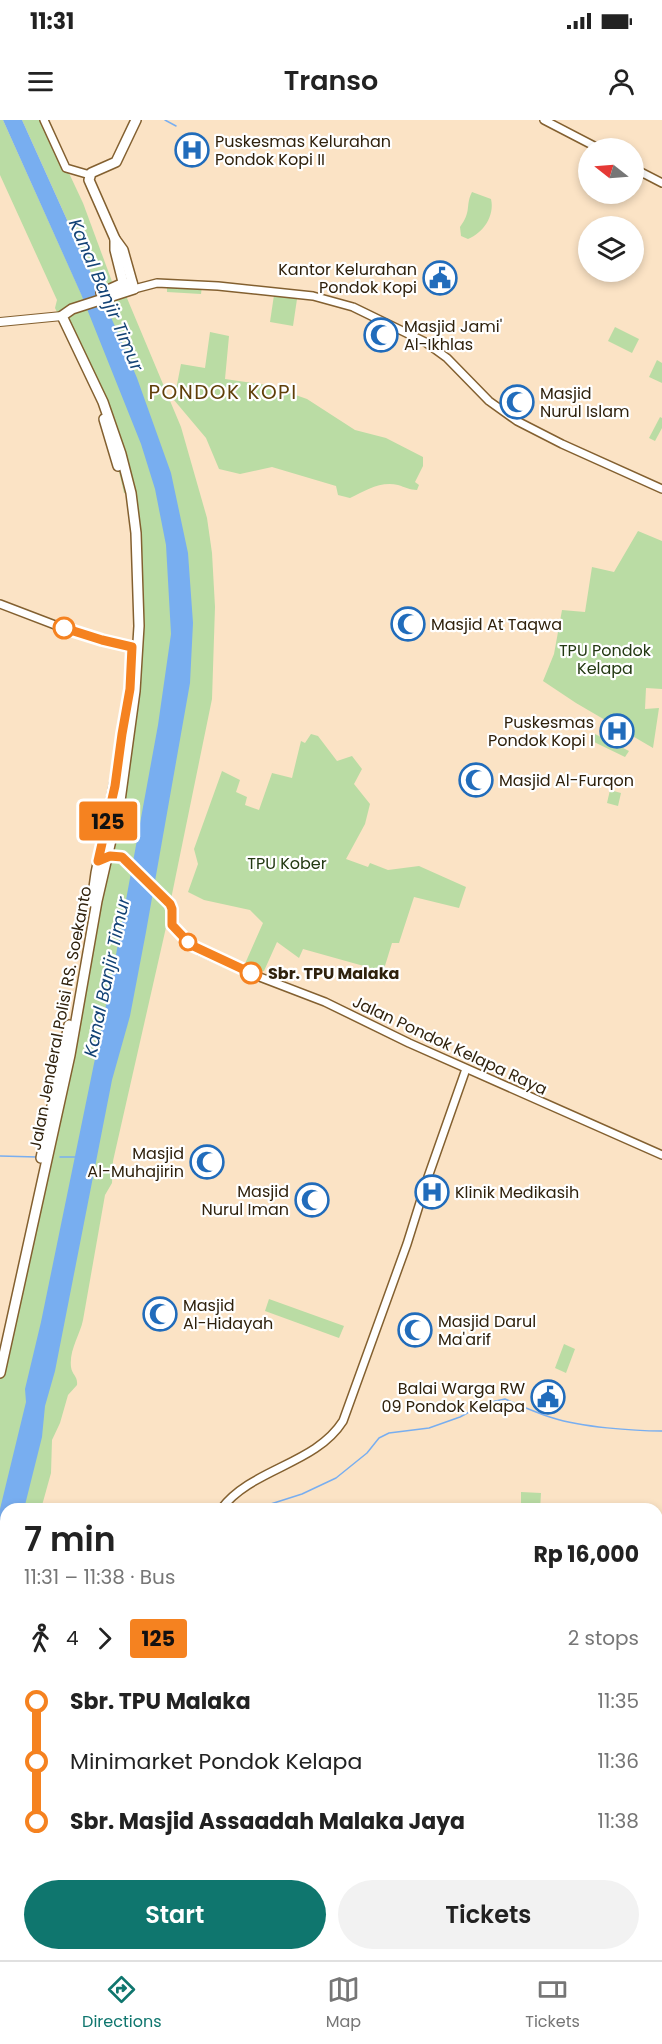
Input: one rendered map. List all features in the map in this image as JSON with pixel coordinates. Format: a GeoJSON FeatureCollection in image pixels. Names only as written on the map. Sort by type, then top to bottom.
{"type":"FeatureCollection","features":[{"type":"Feature","properties":{"kind":"main road"},"geometry":{"type":"LineString","coordinates":[[0,322],[37,319],[44,322],[60,318],[71,307],[126,287],[115,250],[115,239],[89,180],[90,175],[116,162],[136,120]]}},
{"type":"Feature","properties":{"kind":"main road","name":"Jalan Jenderal Polisi RS. Soekanto"},"geometry":{"type":"LineString","coordinates":[[0,1352],[111,858],[135,647],[139,583],[136,533],[128,493],[103,402],[60,318]]}},
{"type":"Feature","properties":{"kind":"main road","name":"Jalan Jenderal Polisi RS. Soekanto"},"geometry":{"type":"LineString","coordinates":[[0,1373],[102,875],[111,858]]}},
{"type":"Feature","properties":{"kind":"street"},"geometry":{"type":"LineString","coordinates":[[45,120],[66,168],[90,175]]}},
{"type":"Feature","properties":{"kind":"street"},"geometry":{"type":"LineString","coordinates":[[544,120],[579,138]]}},
{"type":"Feature","properties":{"kind":"street"},"geometry":{"type":"LineString","coordinates":[[644,174],[662,183]]}},
{"type":"Feature","properties":{"kind":"street"},"geometry":{"type":"LineString","coordinates":[[126,287],[174,283],[262,290],[313,296],[353,307],[425,342],[447,358],[489,401],[517,421],[662,489]]}},
{"type":"Feature","properties":{"kind":"street"},"geometry":{"type":"LineString","coordinates":[[0,604],[76,633],[135,647]]}},
{"type":"Feature","properties":{"kind":"street","name":"Jalan Pondok Kelapa Raya"},"geometry":{"type":"LineString","coordinates":[[111,858],[167,903],[172,909],[171,922],[174,929],[200,951],[244,971],[325,1002],[466,1069],[662,1155]]}},
{"type":"Feature","properties":{"kind":"street"},"geometry":{"type":"LineString","coordinates":[[226,1503],[234,1494],[329,1439],[343,1421],[407,1244],[430,1169],[466,1069]]}},
{"type":"Feature","properties":{"kind":"green space"},"geometry":{"type":"Polygon","coordinates":[[[0,120],[3,120],[84,300],[65,308],[58,314],[55,308],[57,300],[0,175],[0,120]]]}},
{"type":"Feature","properties":{"kind":"green space"},"geometry":{"type":"Polygon","coordinates":[[[22,120],[44,120],[83,203],[114,287],[100,293],[22,120]]]}},
{"type":"Feature","properties":{"kind":"green space"},"geometry":{"type":"Polygon","coordinates":[[[472,192],[491,199],[492,205],[487,223],[478,233],[468,239],[461,236],[460,227],[466,217],[472,192]]]}},
{"type":"Feature","properties":{"kind":"green space"},"geometry":{"type":"Polygon","coordinates":[[[167,283],[202,286],[201,294],[167,292],[167,283]]]}},
{"type":"Feature","properties":{"kind":"green space"},"geometry":{"type":"Polygon","coordinates":[[[124,291],[181,427],[207,518],[212,553],[215,607],[212,699],[170,904],[172,915],[167,923],[113,1161],[112,1183],[105,1195],[83,1320],[72,1355],[71,1367],[77,1385],[68,1395],[60,1423],[52,1440],[51,1473],[43,1503],[0,1503],[0,1374],[120,801],[139,626],[131,494],[124,493],[112,427],[62,316],[124,291]]]}},
{"type":"Feature","properties":{"kind":"green space"},"geometry":{"type":"Polygon","coordinates":[[[274,295],[297,299],[293,326],[270,322],[274,295]]]}},
{"type":"Feature","properties":{"kind":"green space"},"geometry":{"type":"Polygon","coordinates":[[[615,327],[639,339],[632,353],[608,341],[615,327]]]}},
{"type":"Feature","properties":{"kind":"green space"},"geometry":{"type":"Polygon","coordinates":[[[210,332],[229,336],[225,379],[267,385],[307,399],[355,430],[386,438],[423,457],[423,466],[415,482],[419,485],[417,490],[385,484],[350,498],[338,495],[336,486],[272,467],[240,474],[219,469],[206,438],[174,400],[181,364],[205,368],[210,332]]]}},
{"type":"Feature","properties":{"kind":"green space"},"geometry":{"type":"Polygon","coordinates":[[[657,360],[662,363],[662,383],[649,377],[657,360]]]}},
{"type":"Feature","properties":{"kind":"green space"},"geometry":{"type":"Polygon","coordinates":[[[660,417],[662,428],[655,441],[649,438],[660,417]]]}},
{"type":"Feature","properties":{"kind":"green space","name":"TPU Pondok Kelapa"},"geometry":{"type":"Polygon","coordinates":[[[638,531],[662,541],[662,689],[646,688],[645,709],[659,708],[653,748],[543,681],[554,654],[562,610],[585,612],[592,567],[614,572],[638,531]]]}},
{"type":"Feature","properties":{"kind":"green space","name":"TPU Kober"},"geometry":{"type":"Polygon","coordinates":[[[311,734],[318,736],[337,761],[352,756],[362,769],[354,784],[370,804],[365,824],[346,859],[368,867],[370,863],[388,870],[419,866],[466,887],[459,908],[414,897],[399,943],[392,943],[384,969],[378,970],[303,949],[299,958],[277,942],[264,971],[255,972],[244,966],[263,923],[250,910],[204,900],[188,892],[198,864],[194,849],[222,771],[240,780],[236,792],[247,797],[245,805],[259,810],[272,773],[292,778],[301,741],[305,743],[311,734]]]}},
{"type":"Feature","properties":{"kind":"green space"},"geometry":{"type":"Polygon","coordinates":[[[595,734],[629,751],[625,757],[592,741],[595,734]]]}},
{"type":"Feature","properties":{"kind":"green space"},"geometry":{"type":"Polygon","coordinates":[[[610,790],[621,793],[618,806],[607,803],[610,790]]]}},
{"type":"Feature","properties":{"kind":"green space"},"geometry":{"type":"Polygon","coordinates":[[[269,1299],[344,1326],[339,1338],[265,1311],[269,1299]]]}},
{"type":"Feature","properties":{"kind":"green space"},"geometry":{"type":"Polygon","coordinates":[[[564,1344],[575,1349],[566,1373],[555,1368],[564,1344]]]}},
{"type":"Feature","properties":{"kind":"green space"},"geometry":{"type":"Polygon","coordinates":[[[521,1492],[541,1493],[540,1503],[521,1503],[521,1492]]]}},
{"type":"Feature","properties":{"kind":"water"},"geometry":{"type":"Polygon","coordinates":[[[3,120],[22,120],[137,378],[171,473],[188,553],[193,623],[190,683],[146,932],[130,1016],[112,1080],[55,1371],[45,1406],[42,1437],[26,1503],[1,1503],[26,1402],[25,1389],[41,1322],[113,971],[158,725],[171,634],[166,545],[155,489],[141,444],[81,294],[3,120]]]}},
{"type":"Feature","properties":{"kind":"waterway"},"geometry":{"type":"LineString","coordinates":[[165,120],[176,126]]}},
{"type":"Feature","properties":{"kind":"waterway"},"geometry":{"type":"LineString","coordinates":[[0,1156],[37,1157]]}},
{"type":"Feature","properties":{"kind":"waterway"},"geometry":{"type":"LineString","coordinates":[[60,1157],[77,1157]]}},
{"type":"Feature","properties":{"kind":"waterway"},"geometry":{"type":"LineString","coordinates":[[274,1503],[302,1494],[336,1478],[367,1453],[379,1438],[389,1433],[429,1428],[460,1417],[486,1403],[505,1399],[541,1414],[578,1424],[662,1431]]}},
{"type":"Feature","properties":{"kind":"bus line","name":"125"},"geometry":{"type":"LineString","coordinates":[[64,628],[132,647],[128,706],[115,786],[98,861],[110,856],[122,857],[170,904],[171,922],[174,929],[191,945],[251,973]]}},
{"type":"Feature","properties":{"kind":"place","name":"Puskesmas Kelurahan Pondok Kopi II"},"geometry":{"type":"Point","coordinates":[192,150]}},
{"type":"Feature","properties":{"kind":"place","name":"Kantor Kelurahan Pondok Kopi"},"geometry":{"type":"Point","coordinates":[440,278]}},
{"type":"Feature","properties":{"kind":"place","name":"Masjid Jami' Al-Ikhlas"},"geometry":{"type":"Point","coordinates":[381,335]}},
{"type":"Feature","properties":{"kind":"place","name":"Masjid Nurul Islam"},"geometry":{"type":"Point","coordinates":[517,402]}},
{"type":"Feature","properties":{"kind":"place","name":"Masjid At Taqwa"},"geometry":{"type":"Point","coordinates":[408,624]}},
{"type":"Feature","properties":{"kind":"place","name":"Puskesmas Pondok Kopi I"},"geometry":{"type":"Point","coordinates":[617,731]}},
{"type":"Feature","properties":{"kind":"place","name":"Masjid Al-Furqon"},"geometry":{"type":"Point","coordinates":[476,780]}},
{"type":"Feature","properties":{"kind":"place","name":"Sbr. TPU Malaka"},"geometry":{"type":"Point","coordinates":[251,973]}},
{"type":"Feature","properties":{"kind":"place","name":"Masjid Al-Muhajirin"},"geometry":{"type":"Point","coordinates":[207,1162]}},
{"type":"Feature","properties":{"kind":"place","name":"Klinik Medikasih"},"geometry":{"type":"Point","coordinates":[432,1192]}},
{"type":"Feature","properties":{"kind":"place","name":"Masjid Nurul Iman"},"geometry":{"type":"Point","coordinates":[312,1200]}},
{"type":"Feature","properties":{"kind":"place","name":"Masjid Al-Hidayah"},"geometry":{"type":"Point","coordinates":[160,1314]}},
{"type":"Feature","properties":{"kind":"place","name":"Masjid Darul Ma'arif"},"geometry":{"type":"Point","coordinates":[415,1330]}},
{"type":"Feature","properties":{"kind":"place","name":"Balai Warga RW 09 Pondok Kelapa"},"geometry":{"type":"Point","coordinates":[548,1397]}},
{"type":"Feature","properties":{"kind":"district","name":"PONDOK KOPI"},"geometry":{"type":"Point","coordinates":[223,392]}},
{"type":"Feature","properties":{"kind":"water label","name":"Kanal Banjir Timur"},"geometry":{"type":"Point","coordinates":[106,295]}},
{"type":"Feature","properties":{"kind":"water label","name":"Kanal Banjir Timur"},"geometry":{"type":"Point","coordinates":[107,977]}}]}
